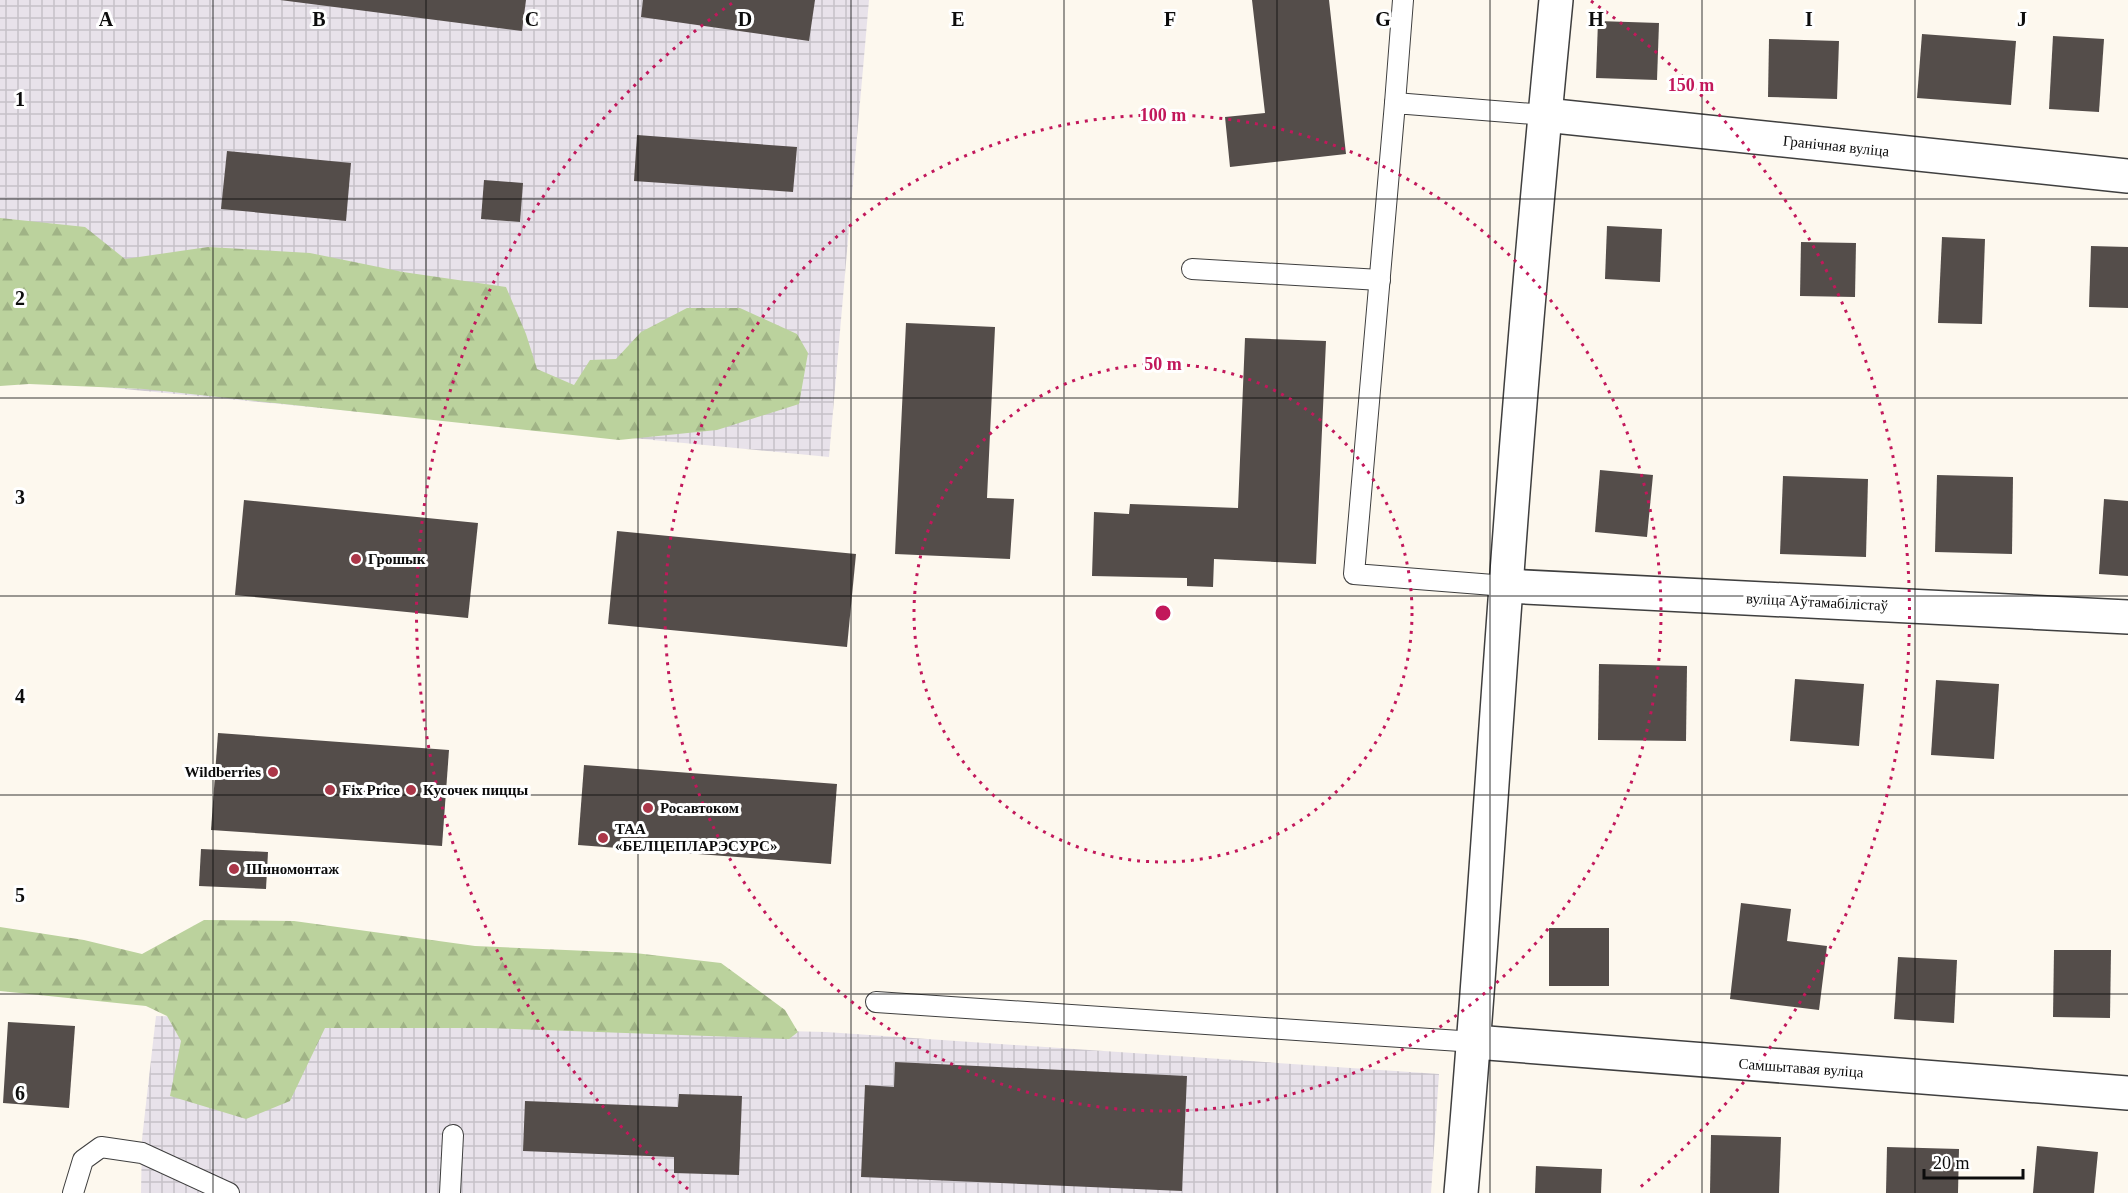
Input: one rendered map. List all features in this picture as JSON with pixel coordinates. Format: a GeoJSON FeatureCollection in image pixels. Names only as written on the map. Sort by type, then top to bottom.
{"type":"FeatureCollection","features":[{"type":"Feature","properties":{"kind":"street"},"geometry":{"type":"LineString","coordinates":[[1461,1193],[1475,1042],[1506,586],[1556,0]]}},
{"type":"Feature","properties":{"kind":"street","name":"Гранічная вуліца"},"geometry":{"type":"LineString","coordinates":[[1545,115],[2128,176]]}},
{"type":"Feature","properties":{"kind":"street","name":"вуліца Аўтамабілістаў"},"geometry":{"type":"LineString","coordinates":[[1506,586],[2128,618]]}},
{"type":"Feature","properties":{"kind":"street","name":"Самшытавая вуліца"},"geometry":{"type":"LineString","coordinates":[[1475,1042],[2128,1093]]}},
{"type":"Feature","properties":{"kind":"lane"},"geometry":{"type":"LineString","coordinates":[[1403,0],[1354,574],[1506,586]]}},
{"type":"Feature","properties":{"kind":"lane"},"geometry":{"type":"LineString","coordinates":[[1395,103],[1545,115]]}},
{"type":"Feature","properties":{"kind":"lane"},"geometry":{"type":"LineString","coordinates":[[1192,269],[1380,280]]}},
{"type":"Feature","properties":{"kind":"lane"},"geometry":{"type":"LineString","coordinates":[[876,1002],[1475,1042]]}},
{"type":"Feature","properties":{"kind":"lane"},"geometry":{"type":"LineString","coordinates":[[450,1193],[453,1135]]}},
{"type":"Feature","properties":{"kind":"lane"},"geometry":{"type":"LineString","coordinates":[[73,1193],[83,1160],[101,1147],[142,1153],[229,1193]]}},
{"type":"Feature","properties":{"kind":"shaded area"},"geometry":{"type":"Polygon","coordinates":[[[0,0],[869,0],[829,457],[0,377],[0,0]]]}},
{"type":"Feature","properties":{"kind":"shaded area"},"geometry":{"type":"Polygon","coordinates":[[[156,1016],[826,1032],[1439,1074],[1431,1193],[141,1193],[142,1139],[156,1016]]]}},
{"type":"Feature","properties":{"kind":"green space"},"geometry":{"type":"Polygon","coordinates":[[[0,218],[85,227],[125,259],[208,247],[310,253],[403,272],[506,287],[526,334],[537,369],[574,385],[590,360],[616,359],[641,332],[687,308],[740,308],[797,334],[808,353],[799,404],[717,430],[619,440],[144,389],[29,384],[0,386],[0,218]]]}},
{"type":"Feature","properties":{"kind":"green space"},"geometry":{"type":"Polygon","coordinates":[[[204,920],[294,921],[475,946],[635,953],[721,963],[785,1010],[798,1032],[789,1039],[488,1028],[325,1028],[290,1101],[246,1119],[170,1096],[181,1041],[167,1016],[146,1006],[0,991],[0,927],[84,940],[142,954],[204,920]]]}},
{"type":"Feature","properties":{"kind":"building"},"geometry":{"type":"Polygon","coordinates":[[[280,0],[526,0],[522,31],[280,0]]]}},
{"type":"Feature","properties":{"kind":"building"},"geometry":{"type":"Polygon","coordinates":[[[643,0],[815,0],[809,41],[641,17],[643,0]]]}},
{"type":"Feature","properties":{"kind":"building"},"geometry":{"type":"Polygon","coordinates":[[[1252,0],[1329,0],[1346,154],[1230,167],[1225,117],[1265,113],[1252,0]]]}},
{"type":"Feature","properties":{"kind":"building"},"geometry":{"type":"Polygon","coordinates":[[[1598,21],[1659,23],[1657,80],[1596,78],[1598,21]]]}},
{"type":"Feature","properties":{"kind":"building"},"geometry":{"type":"Polygon","coordinates":[[[1922,34],[2016,41],[2011,105],[1917,98],[1922,34]]]}},
{"type":"Feature","properties":{"kind":"building"},"geometry":{"type":"Polygon","coordinates":[[[2053,36],[2104,39],[2099,112],[2049,109],[2053,36]]]}},
{"type":"Feature","properties":{"kind":"building"},"geometry":{"type":"Polygon","coordinates":[[[1769,39],[1839,41],[1837,99],[1768,97],[1769,39]]]}},
{"type":"Feature","properties":{"kind":"building"},"geometry":{"type":"Polygon","coordinates":[[[637,135],[797,147],[793,192],[634,181],[637,135]]]}},
{"type":"Feature","properties":{"kind":"building"},"geometry":{"type":"Polygon","coordinates":[[[227,151],[351,163],[346,221],[221,209],[227,151]]]}},
{"type":"Feature","properties":{"kind":"building"},"geometry":{"type":"Polygon","coordinates":[[[484,180],[523,183],[520,222],[481,219],[484,180]]]}},
{"type":"Feature","properties":{"kind":"building"},"geometry":{"type":"Polygon","coordinates":[[[1607,226],[1662,229],[1660,282],[1605,279],[1607,226]]]}},
{"type":"Feature","properties":{"kind":"building"},"geometry":{"type":"Polygon","coordinates":[[[1942,237],[1985,239],[1982,324],[1938,323],[1942,237]]]}},
{"type":"Feature","properties":{"kind":"building"},"geometry":{"type":"Polygon","coordinates":[[[1801,242],[1856,243],[1855,297],[1800,296],[1801,242]]]}},
{"type":"Feature","properties":{"kind":"building"},"geometry":{"type":"Polygon","coordinates":[[[2091,246],[2128,247],[2128,308],[2089,307],[2091,246]]]}},
{"type":"Feature","properties":{"kind":"building"},"geometry":{"type":"Polygon","coordinates":[[[906,323],[995,327],[987,498],[1014,499],[1010,559],[895,554],[906,323]]]}},
{"type":"Feature","properties":{"kind":"building"},"geometry":{"type":"Polygon","coordinates":[[[1245,338],[1326,341],[1316,564],[1214,559],[1213,587],[1187,586],[1187,578],[1092,576],[1094,512],[1129,514],[1130,504],[1238,508],[1245,338]]]}},
{"type":"Feature","properties":{"kind":"building"},"geometry":{"type":"Polygon","coordinates":[[[1600,470],[1653,475],[1647,537],[1595,532],[1600,470]]]}},
{"type":"Feature","properties":{"kind":"building"},"geometry":{"type":"Polygon","coordinates":[[[1937,475],[2013,477],[2012,554],[1935,552],[1937,475]]]}},
{"type":"Feature","properties":{"kind":"building"},"geometry":{"type":"Polygon","coordinates":[[[1783,476],[1868,479],[1866,557],[1780,554],[1783,476]]]}},
{"type":"Feature","properties":{"kind":"building"},"geometry":{"type":"Polygon","coordinates":[[[2104,499],[2128,501],[2128,576],[2099,574],[2104,499]]]}},
{"type":"Feature","properties":{"kind":"building","name":"Грошык"},"geometry":{"type":"Polygon","coordinates":[[[244,500],[478,523],[468,618],[235,595],[244,500]]]}},
{"type":"Feature","properties":{"kind":"building"},"geometry":{"type":"Polygon","coordinates":[[[617,531],[856,554],[847,647],[608,624],[617,531]]]}},
{"type":"Feature","properties":{"kind":"building"},"geometry":{"type":"Polygon","coordinates":[[[1599,664],[1687,666],[1686,741],[1598,740],[1599,664]]]}},
{"type":"Feature","properties":{"kind":"building"},"geometry":{"type":"Polygon","coordinates":[[[1795,679],[1864,684],[1859,746],[1790,741],[1795,679]]]}},
{"type":"Feature","properties":{"kind":"building"},"geometry":{"type":"Polygon","coordinates":[[[1936,680],[1999,684],[1994,759],[1931,755],[1936,680]]]}},
{"type":"Feature","properties":{"kind":"building","name":"Fix Price"},"geometry":{"type":"Polygon","coordinates":[[[218,733],[449,750],[442,846],[211,830],[218,733]]]}},
{"type":"Feature","properties":{"kind":"building"},"geometry":{"type":"Polygon","coordinates":[[[584,765],[837,784],[831,864],[578,845],[584,765]]]}},
{"type":"Feature","properties":{"kind":"building","name":"Шиномонтаж"},"geometry":{"type":"Polygon","coordinates":[[[201,849],[268,852],[266,889],[199,886],[201,849]]]}},
{"type":"Feature","properties":{"kind":"building"},"geometry":{"type":"Polygon","coordinates":[[[1741,903],[1791,909],[1787,941],[1827,946],[1819,1010],[1730,999],[1741,903]]]}},
{"type":"Feature","properties":{"kind":"building"},"geometry":{"type":"Polygon","coordinates":[[[1549,928],[1609,928],[1609,986],[1549,986],[1549,928]]]}},
{"type":"Feature","properties":{"kind":"building"},"geometry":{"type":"Polygon","coordinates":[[[2054,950],[2111,950],[2110,1018],[2053,1017],[2054,950]]]}},
{"type":"Feature","properties":{"kind":"building"},"geometry":{"type":"Polygon","coordinates":[[[1898,957],[1957,960],[1954,1023],[1894,1019],[1898,957]]]}},
{"type":"Feature","properties":{"kind":"building"},"geometry":{"type":"Polygon","coordinates":[[[8,1022],[75,1026],[69,1108],[3,1103],[8,1022]]]}},
{"type":"Feature","properties":{"kind":"building"},"geometry":{"type":"Polygon","coordinates":[[[895,1062],[1187,1076],[1182,1191],[861,1177],[865,1085],[894,1087],[895,1062]]]}},
{"type":"Feature","properties":{"kind":"building"},"geometry":{"type":"Polygon","coordinates":[[[679,1094],[742,1096],[739,1175],[674,1173],[674,1157],[523,1151],[525,1101],[678,1107],[679,1094]]]}},
{"type":"Feature","properties":{"kind":"building"},"geometry":{"type":"Polygon","coordinates":[[[1711,1135],[1781,1137],[1779,1193],[1710,1193],[1711,1135]]]}},
{"type":"Feature","properties":{"kind":"building"},"geometry":{"type":"Polygon","coordinates":[[[2037,1146],[2098,1152],[2094,1193],[2033,1193],[2037,1146]]]}},
{"type":"Feature","properties":{"kind":"building"},"geometry":{"type":"Polygon","coordinates":[[[1887,1147],[1959,1149],[1958,1193],[1886,1193],[1887,1147]]]}},
{"type":"Feature","properties":{"kind":"building"},"geometry":{"type":"Polygon","coordinates":[[[1536,1166],[1602,1169],[1601,1193],[1535,1193],[1536,1166]]]}},
{"type":"Feature","properties":{"kind":"place","name":"Грошык"},"geometry":{"type":"Point","coordinates":[356,559]}},
{"type":"Feature","properties":{"kind":"place","name":"Wildberries"},"geometry":{"type":"Point","coordinates":[273,772]}},
{"type":"Feature","properties":{"kind":"place","name":"Fix Price"},"geometry":{"type":"Point","coordinates":[330,790]}},
{"type":"Feature","properties":{"kind":"place","name":"Кусочек пиццы"},"geometry":{"type":"Point","coordinates":[411,790]}},
{"type":"Feature","properties":{"kind":"place","name":"Росавтоком"},"geometry":{"type":"Point","coordinates":[648,808]}},
{"type":"Feature","properties":{"kind":"place","name":"ТАА «БЕЛЦЕПЛАРЭСУРС»"},"geometry":{"type":"Point","coordinates":[603,838]}},
{"type":"Feature","properties":{"kind":"place","name":"Шиномонтаж"},"geometry":{"type":"Point","coordinates":[234,869]}}]}
